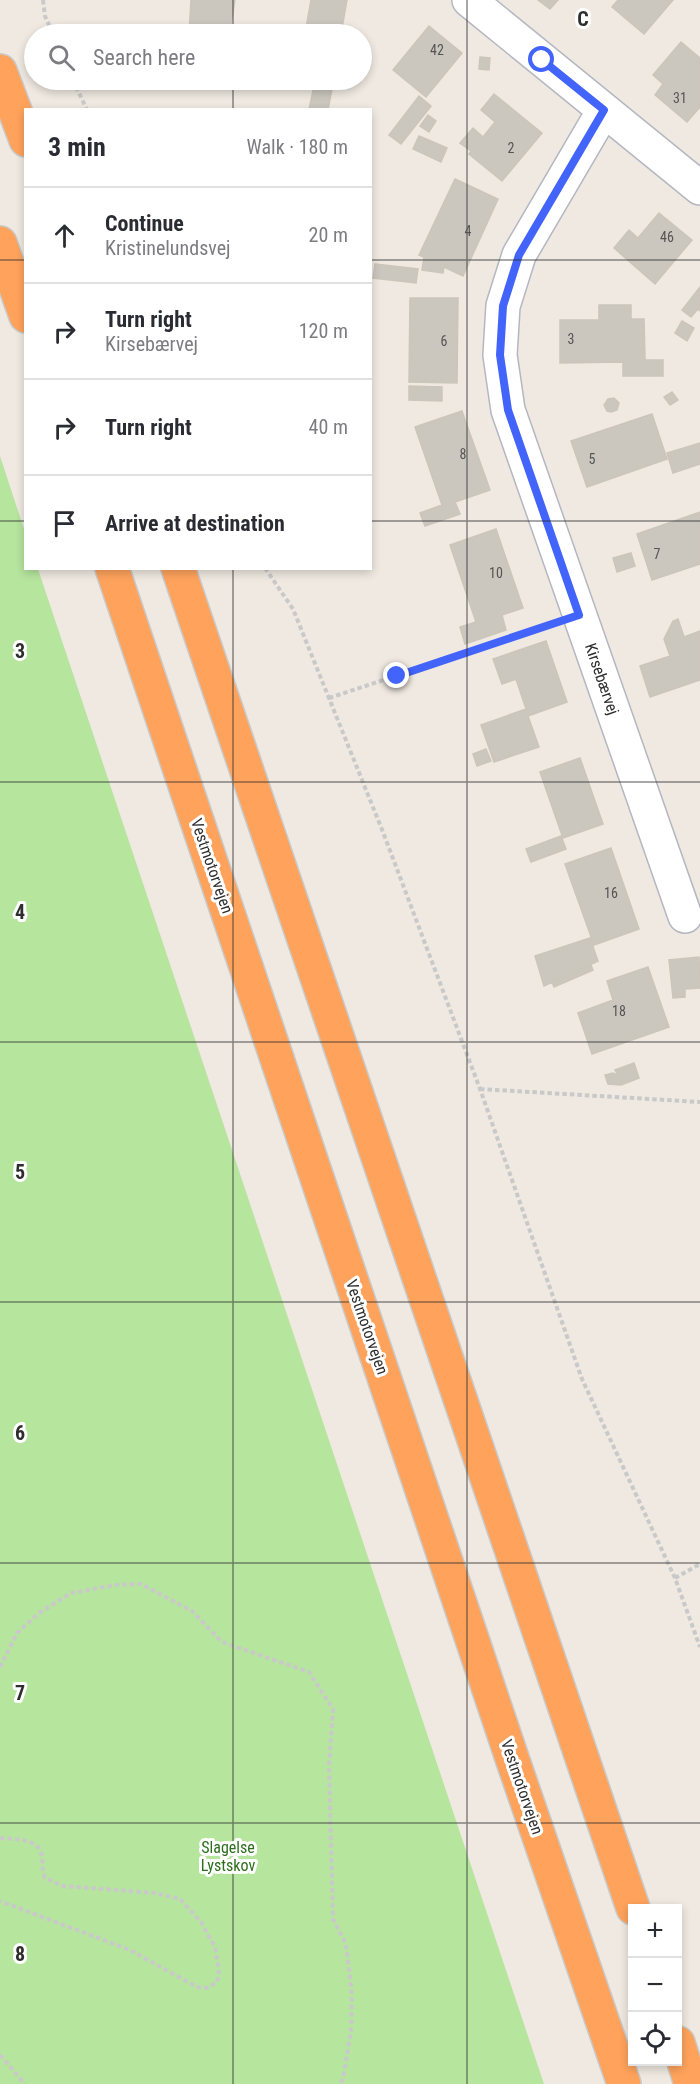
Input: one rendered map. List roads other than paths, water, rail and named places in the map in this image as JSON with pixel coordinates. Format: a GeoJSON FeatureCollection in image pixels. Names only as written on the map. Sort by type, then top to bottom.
{"type":"FeatureCollection","features":[{"type":"Feature","properties":{"kind":"highway"},"geometry":{"type":"LineString","coordinates":[[0,71],[24,135]]}},
{"type":"Feature","properties":{"kind":"highway"},"geometry":{"type":"LineString","coordinates":[[0,243],[24,312]]}},
{"type":"Feature","properties":{"kind":"highway"},"geometry":{"type":"LineString","coordinates":[[0,288],[24,316]]}},
{"type":"Feature","properties":{"kind":"highway","name":"Vestmotorvejen"},"geometry":{"type":"LineString","coordinates":[[113,570],[624,2084]]}},
{"type":"Feature","properties":{"kind":"highway"},"geometry":{"type":"LineString","coordinates":[[179,570],[632,1904]]}},
{"type":"Feature","properties":{"kind":"highway"},"geometry":{"type":"LineString","coordinates":[[682,2056],[691,2084]]}},
{"type":"Feature","properties":{"kind":"street"},"geometry":{"type":"LineString","coordinates":[[470,0],[700,188]]}},
{"type":"Feature","properties":{"kind":"street","name":"Kirsebærvej"},"geometry":{"type":"LineString","coordinates":[[604,110],[519,255],[503,306],[500,355],[508,410],[685,916]]}},
{"type":"Feature","properties":{"kind":"park label","name":"Slagelse Lystskov"},"geometry":{"type":"Point","coordinates":[228,1856]}}]}
